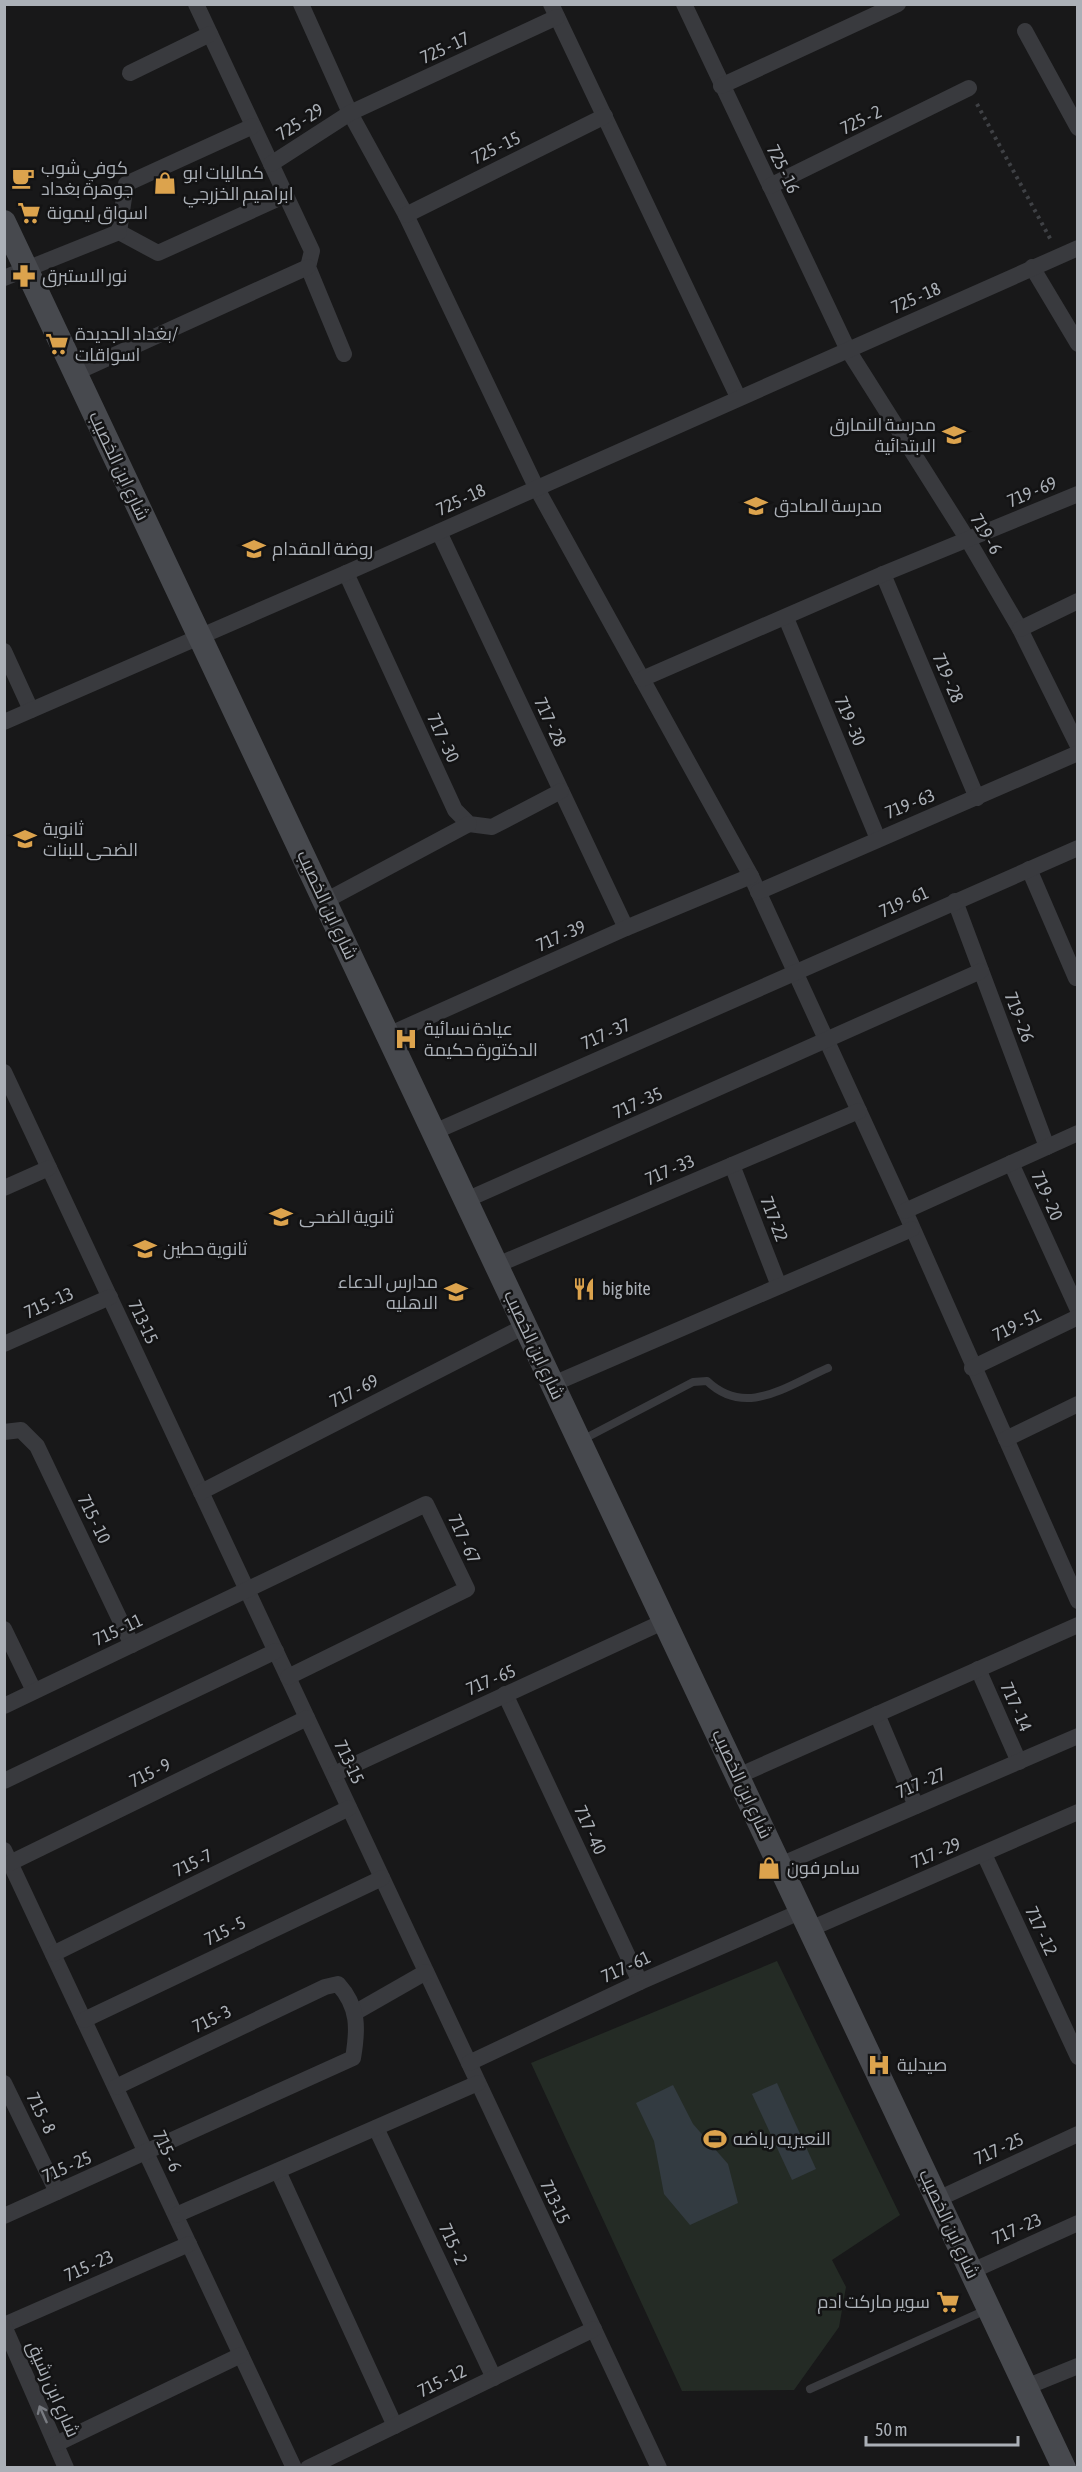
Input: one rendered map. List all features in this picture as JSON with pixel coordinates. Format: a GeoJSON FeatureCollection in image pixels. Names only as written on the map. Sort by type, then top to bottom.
{"type":"FeatureCollection","features":[{"type":"Feature","properties":{"kind":"street"},"geometry":{"type":"LineString","coordinates":[[196,4],[312,251],[308,267],[344,354]]}},
{"type":"Feature","properties":{"kind":"street"},"geometry":{"type":"LineString","coordinates":[[301,4],[350,113],[406,214],[536,487],[751,876],[825,1042],[905,1211],[972,1368],[1006,1439],[1077,1601]]}},
{"type":"Feature","properties":{"kind":"street","name":"725 - 16"},"geometry":{"type":"LineString","coordinates":[[684,4],[848,350]]}},
{"type":"Feature","properties":{"kind":"street"},"geometry":{"type":"LineString","coordinates":[[721,86],[898,4]]}},
{"type":"Feature","properties":{"kind":"street"},"geometry":{"type":"LineString","coordinates":[[554,11],[738,397]]}},
{"type":"Feature","properties":{"kind":"street","name":"725 - 17"},"geometry":{"type":"LineString","coordinates":[[350,113],[554,11]]}},
{"type":"Feature","properties":{"kind":"street"},"geometry":{"type":"LineString","coordinates":[[1025,31],[1072,105],[1077,128]]}},
{"type":"Feature","properties":{"kind":"street"},"geometry":{"type":"LineString","coordinates":[[130,73],[210,34]]}},
{"type":"Feature","properties":{"kind":"street","name":"725 - 2"},"geometry":{"type":"LineString","coordinates":[[770,186],[969,88]]}},
{"type":"Feature","properties":{"kind":"street","name":"725 - 29"},"geometry":{"type":"LineString","coordinates":[[271,164],[350,113]]}},
{"type":"Feature","properties":{"kind":"street","name":"725 - 15"},"geometry":{"type":"LineString","coordinates":[[406,214],[604,116]]}},
{"type":"Feature","properties":{"kind":"street"},"geometry":{"type":"LineString","coordinates":[[119,232],[126,184],[253,126]]}},
{"type":"Feature","properties":{"kind":"street"},"geometry":{"type":"LineString","coordinates":[[15,272],[119,232],[158,253],[286,195]]}},
{"type":"Feature","properties":{"kind":"street","name":"شارع ابن الخصيب"},"geometry":{"type":"LineString","coordinates":[[4,222],[15,272],[75,373],[1064,2468]]}},
{"type":"Feature","properties":{"kind":"street","name":"725 - 18"},"geometry":{"type":"LineString","coordinates":[[4,722],[439,532],[1077,248]]}},
{"type":"Feature","properties":{"kind":"street"},"geometry":{"type":"LineString","coordinates":[[75,373],[308,267]]}},
{"type":"Feature","properties":{"kind":"street"},"geometry":{"type":"LineString","coordinates":[[1032,267],[1077,344]]}},
{"type":"Feature","properties":{"kind":"street","name":"719 - 6"},"geometry":{"type":"LineString","coordinates":[[848,350],[968,540],[1020,629],[1076,736]]}},
{"type":"Feature","properties":{"kind":"street","name":"719 - 69"},"geometry":{"type":"LineString","coordinates":[[642,679],[883,574],[1077,494]]}},
{"type":"Feature","properties":{"kind":"street","name":"717 - 28"},"geometry":{"type":"LineString","coordinates":[[439,532],[626,928]]}},
{"type":"Feature","properties":{"kind":"street","name":"717 - 30"},"geometry":{"type":"LineString","coordinates":[[346,573],[455,810],[469,824]]}},
{"type":"Feature","properties":{"kind":"street","name":"719 - 28"},"geometry":{"type":"LineString","coordinates":[[883,574],[977,798]]}},
{"type":"Feature","properties":{"kind":"street"},"geometry":{"type":"LineString","coordinates":[[1020,629],[1077,601]]}},
{"type":"Feature","properties":{"kind":"street","name":"719 - 30"},"geometry":{"type":"LineString","coordinates":[[786,618],[878,839]]}},
{"type":"Feature","properties":{"kind":"street"},"geometry":{"type":"LineString","coordinates":[[4,651],[31,710]]}},
{"type":"Feature","properties":{"kind":"street","name":"719 - 63"},"geometry":{"type":"LineString","coordinates":[[758,892],[1077,753]]}},
{"type":"Feature","properties":{"kind":"street"},"geometry":{"type":"LineString","coordinates":[[325,901],[469,824],[492,826],[561,791]]}},
{"type":"Feature","properties":{"kind":"street","name":"719 - 61"},"geometry":{"type":"LineString","coordinates":[[794,971],[1077,848]]}},
{"type":"Feature","properties":{"kind":"street"},"geometry":{"type":"LineString","coordinates":[[1029,869],[1076,978]]}},
{"type":"Feature","properties":{"kind":"street","name":"717 - 39"},"geometry":{"type":"LineString","coordinates":[[388,1035],[626,928],[751,876]]}},
{"type":"Feature","properties":{"kind":"street","name":"719 - 26"},"geometry":{"type":"LineString","coordinates":[[955,901],[1047,1147]]}},
{"type":"Feature","properties":{"kind":"street","name":"717 - 37"},"geometry":{"type":"LineString","coordinates":[[434,1132],[794,971]]}},
{"type":"Feature","properties":{"kind":"street","name":"717 - 35"},"geometry":{"type":"LineString","coordinates":[[466,1200],[981,971]]}},
{"type":"Feature","properties":{"kind":"street","name":"713-15"},"geometry":{"type":"LineString","coordinates":[[4,1072],[594,2330],[653,2466]]}},
{"type":"Feature","properties":{"kind":"street","name":"717 - 33"},"geometry":{"type":"LineString","coordinates":[[497,1265],[859,1111]]}},
{"type":"Feature","properties":{"kind":"street"},"geometry":{"type":"LineString","coordinates":[[905,1211],[1077,1133]]}},
{"type":"Feature","properties":{"kind":"street","name":"719 - 20"},"geometry":{"type":"LineString","coordinates":[[1011,1163],[1077,1310]]}},
{"type":"Feature","properties":{"kind":"street","name":"717-22"},"geometry":{"type":"LineString","coordinates":[[732,1165],[779,1287]]}},
{"type":"Feature","properties":{"kind":"street"},"geometry":{"type":"LineString","coordinates":[[4,1188],[49,1168]]}},
{"type":"Feature","properties":{"kind":"street"},"geometry":{"type":"LineString","coordinates":[[553,1384],[912,1229]]}},
{"type":"Feature","properties":{"kind":"street","name":"715 - 13"},"geometry":{"type":"LineString","coordinates":[[4,1344],[110,1297]]}},
{"type":"Feature","properties":{"kind":"street","name":"719 - 51"},"geometry":{"type":"LineString","coordinates":[[972,1368],[1077,1317]]}},
{"type":"Feature","properties":{"kind":"street","name":"717 - 69"},"geometry":{"type":"LineString","coordinates":[[201,1492],[525,1326]]}},
{"type":"Feature","properties":{"kind":"street"},"geometry":{"type":"LineString","coordinates":[[1006,1439],[1077,1404]]}},
{"type":"Feature","properties":{"kind":"street","name":"715 - 10"},"geometry":{"type":"LineString","coordinates":[[4,1432],[21,1430],[37,1446],[132,1645]]}},
{"type":"Feature","properties":{"kind":"street","name":"717 - 67"},"geometry":{"type":"LineString","coordinates":[[248,1591],[426,1504],[462,1579],[466,1590],[288,1677]]}},
{"type":"Feature","properties":{"kind":"street","name":"715 - 11"},"geometry":{"type":"LineString","coordinates":[[4,1706],[248,1591]]}},
{"type":"Feature","properties":{"kind":"street","name":"717 - 65"},"geometry":{"type":"LineString","coordinates":[[333,1774],[665,1621]]}},
{"type":"Feature","properties":{"kind":"street"},"geometry":{"type":"LineString","coordinates":[[738,1776],[1077,1625]]}},
{"type":"Feature","properties":{"kind":"street"},"geometry":{"type":"LineString","coordinates":[[4,1629],[34,1691]]}},
{"type":"Feature","properties":{"kind":"street"},"geometry":{"type":"LineString","coordinates":[[4,1781],[276,1651]]}},
{"type":"Feature","properties":{"kind":"street","name":"717 - 14"},"geometry":{"type":"LineString","coordinates":[[978,1669],[1019,1762]]}},
{"type":"Feature","properties":{"kind":"street","name":"717 - 40"},"geometry":{"type":"LineString","coordinates":[[505,1694],[640,1982]]}},
{"type":"Feature","properties":{"kind":"street"},"geometry":{"type":"LineString","coordinates":[[877,1714],[916,1806]]}},
{"type":"Feature","properties":{"kind":"street","name":"715 - 9"},"geometry":{"type":"LineString","coordinates":[[7,1856],[307,1718]]}},
{"type":"Feature","properties":{"kind":"street","name":"717 - 27"},"geometry":{"type":"LineString","coordinates":[[780,1865],[1077,1736]]}},
{"type":"Feature","properties":{"kind":"street","name":"715 -7"},"geometry":{"type":"LineString","coordinates":[[53,1954],[350,1808]]}},
{"type":"Feature","properties":{"kind":"street","name":"717 - 29"},"geometry":{"type":"LineString","coordinates":[[806,1920],[984,1854],[1077,1812]]}},
{"type":"Feature","properties":{"kind":"street","name":"717 - 12"},"geometry":{"type":"LineString","coordinates":[[984,1854],[1077,2057]]}},
{"type":"Feature","properties":{"kind":"street","name":"715 - 6"},"geometry":{"type":"LineString","coordinates":[[7,1856],[294,2468]]}},
{"type":"Feature","properties":{"kind":"street","name":"715 - 5"},"geometry":{"type":"LineString","coordinates":[[84,2020],[382,1878]]}},
{"type":"Feature","properties":{"kind":"street","name":"717 - 61"},"geometry":{"type":"LineString","coordinates":[[469,2063],[640,1982],[806,1920]]}},
{"type":"Feature","properties":{"kind":"street"},"geometry":{"type":"LineString","coordinates":[[356,2012],[426,1972]]}},
{"type":"Feature","properties":{"kind":"street","name":"715- 3"},"geometry":{"type":"LineString","coordinates":[[116,2087],[325,1987],[338,1984],[356,2012]]}},
{"type":"Feature","properties":{"kind":"street","name":"715 - 25"},"geometry":{"type":"LineString","coordinates":[[4,2216],[353,2058],[357,2036],[356,2012]]}},
{"type":"Feature","properties":{"kind":"street","name":"715 - 8"},"geometry":{"type":"LineString","coordinates":[[4,2083],[57,2192]]}},
{"type":"Feature","properties":{"kind":"street"},"geometry":{"type":"LineString","coordinates":[[176,2216],[478,2083]]}},
{"type":"Feature","properties":{"kind":"street","name":"715 - 2"},"geometry":{"type":"LineString","coordinates":[[376,2128],[494,2378]]}},
{"type":"Feature","properties":{"kind":"street","name":"717 - 25"},"geometry":{"type":"LineString","coordinates":[[938,2199],[1077,2134]]}},
{"type":"Feature","properties":{"kind":"street"},"geometry":{"type":"LineString","coordinates":[[278,2171],[394,2426]]}},
{"type":"Feature","properties":{"kind":"street","name":"717 - 23"},"geometry":{"type":"LineString","coordinates":[[972,2271],[1077,2223]]}},
{"type":"Feature","properties":{"kind":"street","name":"715 - 23"},"geometry":{"type":"LineString","coordinates":[[4,2325],[189,2244]]}},
{"type":"Feature","properties":{"kind":"street","name":"شارع ابن رشيق"},"geometry":{"type":"LineString","coordinates":[[4,2325],[66,2468]]}},
{"type":"Feature","properties":{"kind":"street","name":"715 - 12"},"geometry":{"type":"LineString","coordinates":[[308,2468],[594,2330]]}},
{"type":"Feature","properties":{"kind":"street"},"geometry":{"type":"LineString","coordinates":[[56,2444],[241,2355]]}},
{"type":"Feature","properties":{"kind":"street"},"geometry":{"type":"LineString","coordinates":[[1026,2387],[1077,2366]]}},
{"type":"Feature","properties":{"kind":"lane"},"geometry":{"type":"LineString","coordinates":[[580,1441],[693,1382],[707,1381],[720,1393],[741,1401],[760,1398],[828,1368]]}},
{"type":"Feature","properties":{"kind":"lane"},"geometry":{"type":"LineString","coordinates":[[810,2389],[990,2309]]}},
{"type":"Feature","properties":{"kind":"path"},"geometry":{"type":"LineString","coordinates":[[969,88],[1059,256]]}},
{"type":"Feature","properties":{"kind":"shaded area","name":"النعيريه رياضه"},"geometry":{"type":"Polygon","coordinates":[[[777,1961],[900,2215],[832,2260],[846,2287],[839,2327],[794,2390],[682,2391],[531,2063],[777,1961]]]}},
{"type":"Feature","properties":{"kind":"shaded area"},"geometry":{"type":"Polygon","coordinates":[[[777,2083],[816,2169],[792,2180],[752,2094],[777,2083]]]}},
{"type":"Feature","properties":{"kind":"shaded area"},"geometry":{"type":"Polygon","coordinates":[[[673,2085],[693,2124],[728,2164],[738,2203],[690,2225],[664,2194],[654,2141],[636,2103],[673,2085]]]}},
{"type":"Feature","properties":{"kind":"place","name":"كوفي شوب جوهرة بغداد"},"geometry":{"type":"Point","coordinates":[23,178]}},
{"type":"Feature","properties":{"kind":"place","name":"كماليات ابو ابراهيم الخزرجي"},"geometry":{"type":"Point","coordinates":[165,183]}},
{"type":"Feature","properties":{"kind":"place","name":"اسواق ليمونة"},"geometry":{"type":"Point","coordinates":[29,213]}},
{"type":"Feature","properties":{"kind":"place","name":"نور الاستبرق"},"geometry":{"type":"Point","coordinates":[24,276]}},
{"type":"Feature","properties":{"kind":"place","name":"بغداد الجديدة/ اسواقات"},"geometry":{"type":"Point","coordinates":[57,344]}},
{"type":"Feature","properties":{"kind":"place","name":"مدرسة النمارق الابتدائية"},"geometry":{"type":"Point","coordinates":[954,435]}},
{"type":"Feature","properties":{"kind":"place","name":"مدرسة الصادق"},"geometry":{"type":"Point","coordinates":[756,506]}},
{"type":"Feature","properties":{"kind":"place","name":"روضة المقدام"},"geometry":{"type":"Point","coordinates":[254,549]}},
{"type":"Feature","properties":{"kind":"place","name":"ثانوية الضحى للبنات"},"geometry":{"type":"Point","coordinates":[25,839]}},
{"type":"Feature","properties":{"kind":"place","name":"عيادة نسائية الدكتورة حكيمة"},"geometry":{"type":"Point","coordinates":[406,1039]}},
{"type":"Feature","properties":{"kind":"place","name":"ثانوية الضحى"},"geometry":{"type":"Point","coordinates":[281,1217]}},
{"type":"Feature","properties":{"kind":"place","name":"ثانوية حطين"},"geometry":{"type":"Point","coordinates":[145,1249]}},
{"type":"Feature","properties":{"kind":"place","name":"big bite"},"geometry":{"type":"Point","coordinates":[584,1289]}},
{"type":"Feature","properties":{"kind":"place","name":"مدارس الدعاء الاهليه"},"geometry":{"type":"Point","coordinates":[456,1292]}},
{"type":"Feature","properties":{"kind":"place","name":"سامر فون"},"geometry":{"type":"Point","coordinates":[769,1868]}},
{"type":"Feature","properties":{"kind":"place","name":"صيدلية"},"geometry":{"type":"Point","coordinates":[879,2065]}},
{"type":"Feature","properties":{"kind":"place","name":"النعيريه رياضه"},"geometry":{"type":"Point","coordinates":[715,2139]}},
{"type":"Feature","properties":{"kind":"place","name":"سوير ماركت ادم"},"geometry":{"type":"Point","coordinates":[948,2302]}}]}
